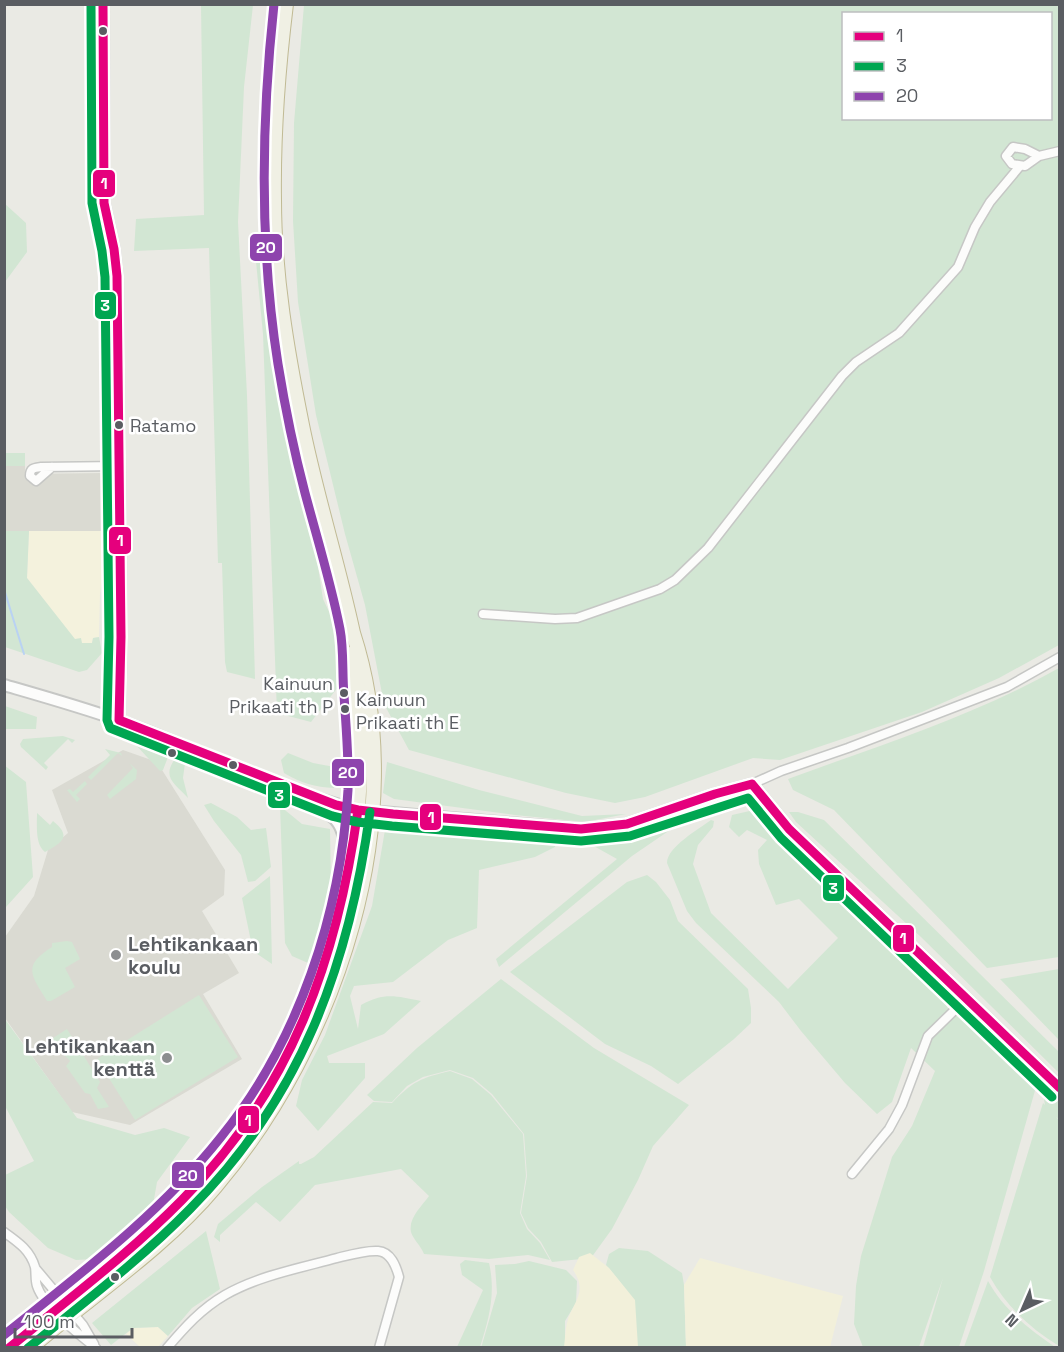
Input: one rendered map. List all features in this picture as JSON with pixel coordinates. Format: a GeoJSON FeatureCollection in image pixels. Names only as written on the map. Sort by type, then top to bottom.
{"type":"FeatureCollection","features":[{"type":"Feature","properties":{"kind":"highway"},"geometry":{"type":"LineString","coordinates":[[30,1347],[64,1311],[179,1203],[226,1151],[257,1110],[278,1075],[303,1023],[333,938],[373,778],[371,713],[362,662],[302,426],[287,347],[278,274],[274,201],[274,138],[278,68],[286,4]]}},
{"type":"Feature","properties":{"kind":"highway"},"geometry":{"type":"LineString","coordinates":[[8,1347],[64,1311],[151,1249],[215,1188],[267,1117],[288,1084],[319,1021],[346,944],[363,880],[365,811]]}},
{"type":"Feature","properties":{"kind":"street"},"geometry":{"type":"LineString","coordinates":[[103,4],[104,203],[117,276],[121,660],[119,720]]}},
{"type":"Feature","properties":{"kind":"street"},"geometry":{"type":"LineString","coordinates":[[1040,156],[1025,149],[1013,147],[1006,156],[1012,164],[1020,166],[1029,165],[1040,156],[1059,151]]}},
{"type":"Feature","properties":{"kind":"street"},"geometry":{"type":"LineString","coordinates":[[483,614],[555,619],[577,618],[660,589],[682,574],[708,548],[842,376],[856,362],[899,333],[958,267],[975,227],[990,202],[1020,166]]}},
{"type":"Feature","properties":{"kind":"street"},"geometry":{"type":"LineString","coordinates":[[52,467],[119,466]]}},
{"type":"Feature","properties":{"kind":"street"},"geometry":{"type":"LineString","coordinates":[[4,685],[119,720],[336,805],[365,811],[581,829],[627,824],[752,784],[781,771],[1007,687],[1059,657]]}},
{"type":"Feature","properties":{"kind":"street"},"geometry":{"type":"LineString","coordinates":[[752,784],[790,830],[1059,1088]]}},
{"type":"Feature","properties":{"kind":"street"},"geometry":{"type":"LineString","coordinates":[[290,788],[307,802],[333,815],[339,823],[346,844],[350,870]]}},
{"type":"Feature","properties":{"kind":"street"},"geometry":{"type":"LineString","coordinates":[[852,1174],[894,1121],[928,1036],[967,998]]}},
{"type":"Feature","properties":{"kind":"street"},"geometry":{"type":"LineString","coordinates":[[5,1233],[27,1250],[35,1268],[64,1311],[75,1332],[96,1347]]}},
{"type":"Feature","properties":{"kind":"street"},"geometry":{"type":"LineString","coordinates":[[168,1347],[191,1320],[226,1294],[277,1273],[350,1255],[378,1251],[389,1255],[396,1266],[399,1277],[379,1347]]}},
{"type":"Feature","properties":{"kind":"street"},"geometry":{"type":"LineString","coordinates":[[64,1311],[83,1325],[96,1347]]}},
{"type":"Feature","properties":{"kind":"shaded area"},"geometry":{"type":"Polygon","coordinates":[[[4,466],[25,466],[25,474],[102,473],[102,531],[5,531],[4,466]]]}},
{"type":"Feature","properties":{"kind":"shaded area"},"geometry":{"type":"Polygon","coordinates":[[[29,531],[102,531],[103,579],[100,593],[99,637],[93,638],[92,643],[75,640],[27,578],[29,531]]]}},
{"type":"Feature","properties":{"kind":"shaded area","name":"Lehtikankaan koulu"},"geometry":{"type":"Polygon","coordinates":[[[123,750],[157,762],[225,870],[224,895],[202,911],[239,973],[203,994],[242,1059],[130,1125],[72,1112],[5,1018],[5,937],[34,896],[48,850],[68,833],[52,790],[123,750]]]}},
{"type":"Feature","properties":{"kind":"shaded area"},"geometry":{"type":"Polygon","coordinates":[[[158,1327],[168,1336],[158,1347],[141,1348],[126,1334],[133,1328],[158,1327]]]}},
{"type":"Feature","properties":{"kind":"green space"},"geometry":{"type":"Polygon","coordinates":[[[201,5],[253,5],[244,87],[238,222],[247,395],[255,679],[227,672],[225,662],[222,563],[218,563],[209,248],[134,251],[136,219],[204,215],[201,5]]]}},
{"type":"Feature","properties":{"kind":"green space"},"geometry":{"type":"Polygon","coordinates":[[[304,5],[1059,5],[1059,645],[999,678],[922,712],[780,760],[753,758],[645,797],[615,803],[566,793],[409,750],[384,704],[365,605],[316,415],[298,302],[293,221],[294,123],[304,5]]]}},
{"type":"Feature","properties":{"kind":"green space"},"geometry":{"type":"Polygon","coordinates":[[[4,203],[26,223],[27,252],[5,282],[4,203]]]}},
{"type":"Feature","properties":{"kind":"green space"},"geometry":{"type":"Polygon","coordinates":[[[255,251],[265,258],[278,370],[314,541],[323,599],[333,620],[343,661],[338,687],[311,722],[277,713],[263,334],[255,251]]]}},
{"type":"Feature","properties":{"kind":"green space"},"geometry":{"type":"Polygon","coordinates":[[[4,453],[25,453],[25,466],[5,466],[4,453]]]}},
{"type":"Feature","properties":{"kind":"green space"},"geometry":{"type":"Polygon","coordinates":[[[5,531],[29,531],[27,578],[75,639],[81,638],[82,643],[92,643],[93,638],[99,637],[102,653],[87,670],[79,672],[5,647],[5,531]]]}},
{"type":"Feature","properties":{"kind":"green space"},"geometry":{"type":"Polygon","coordinates":[[[1059,668],[1059,957],[987,968],[834,810],[793,790],[788,779],[960,715],[994,701],[1059,668]]]}},
{"type":"Feature","properties":{"kind":"green space"},"geometry":{"type":"Polygon","coordinates":[[[5,706],[37,717],[36,729],[5,729],[5,706]]]}},
{"type":"Feature","properties":{"kind":"green space"},"geometry":{"type":"Polygon","coordinates":[[[63,736],[75,740],[72,743],[68,739],[44,763],[48,767],[46,770],[20,744],[23,739],[63,736]]]}},
{"type":"Feature","properties":{"kind":"green space"},"geometry":{"type":"Polygon","coordinates":[[[135,744],[168,757],[163,770],[160,771],[135,744]]]}},
{"type":"Feature","properties":{"kind":"green space"},"geometry":{"type":"Polygon","coordinates":[[[105,749],[121,753],[122,756],[118,753],[91,780],[88,777],[110,755],[105,749]]]}},
{"type":"Feature","properties":{"kind":"green space"},"geometry":{"type":"Polygon","coordinates":[[[288,753],[313,763],[340,768],[341,779],[334,788],[308,784],[290,776],[284,773],[281,760],[288,753]]]}},
{"type":"Feature","properties":{"kind":"green space"},"geometry":{"type":"Polygon","coordinates":[[[175,759],[185,763],[183,778],[188,798],[175,785],[170,776],[169,771],[175,759]]]}},
{"type":"Feature","properties":{"kind":"green space"},"geometry":{"type":"Polygon","coordinates":[[[387,762],[479,790],[582,816],[626,814],[585,822],[394,799],[383,793],[387,762]]]}},
{"type":"Feature","properties":{"kind":"green space"},"geometry":{"type":"Polygon","coordinates":[[[129,763],[137,770],[136,779],[110,799],[107,795],[133,768],[129,763]]]}},
{"type":"Feature","properties":{"kind":"green space"},"geometry":{"type":"Polygon","coordinates":[[[4,765],[26,782],[33,877],[6,907],[4,906],[4,765]]]}},
{"type":"Feature","properties":{"kind":"green space"},"geometry":{"type":"Polygon","coordinates":[[[85,781],[87,784],[76,795],[80,799],[77,802],[67,790],[70,789],[73,792],[85,781]]]}},
{"type":"Feature","properties":{"kind":"green space"},"geometry":{"type":"Polygon","coordinates":[[[211,803],[237,817],[251,830],[266,828],[271,867],[255,881],[248,882],[241,855],[204,805],[211,803]]]}},
{"type":"Feature","properties":{"kind":"green space"},"geometry":{"type":"Polygon","coordinates":[[[280,806],[302,824],[330,829],[331,890],[321,945],[308,963],[292,956],[285,943],[280,806]]]}},
{"type":"Feature","properties":{"kind":"green space"},"geometry":{"type":"Polygon","coordinates":[[[754,810],[816,864],[955,999],[947,1007],[1036,1087],[984,1271],[959,1347],[923,1347],[943,1278],[919,1347],[863,1347],[854,1324],[856,1286],[861,1256],[892,1157],[912,1126],[935,1071],[911,1048],[892,1102],[877,1114],[845,1083],[779,1002],[696,923],[687,911],[667,863],[668,857],[678,845],[711,820],[714,821],[713,827],[698,845],[693,864],[711,913],[788,989],[838,938],[799,899],[776,905],[759,864],[758,850],[767,840],[747,830],[739,837],[729,827],[732,815],[754,810]]]}},
{"type":"Feature","properties":{"kind":"green space"},"geometry":{"type":"Polygon","coordinates":[[[789,812],[798,812],[824,820],[1059,1052],[1059,1073],[921,937],[796,822],[789,812]]]}},
{"type":"Feature","properties":{"kind":"green space"},"geometry":{"type":"Polygon","coordinates":[[[37,813],[50,825],[53,821],[63,835],[63,839],[56,846],[45,852],[38,840],[37,813]]]}},
{"type":"Feature","properties":{"kind":"green space"},"geometry":{"type":"Polygon","coordinates":[[[401,826],[555,840],[555,847],[535,857],[479,870],[477,928],[448,940],[393,982],[354,986],[350,996],[358,1029],[361,1005],[369,1001],[390,996],[421,1001],[384,1034],[327,1056],[329,1063],[365,1063],[365,1078],[318,1131],[296,1106],[302,1080],[325,1035],[372,906],[385,830],[401,826]]]}},
{"type":"Feature","properties":{"kind":"green space"},"geometry":{"type":"Polygon","coordinates":[[[654,827],[670,830],[632,856],[499,967],[496,959],[617,859],[583,840],[654,827]]]}},
{"type":"Feature","properties":{"kind":"green space"},"geometry":{"type":"Polygon","coordinates":[[[647,875],[656,882],[670,900],[678,921],[748,989],[751,1008],[751,1023],[678,1084],[651,1066],[605,1044],[510,972],[627,882],[647,875]]]}},
{"type":"Feature","properties":{"kind":"green space"},"geometry":{"type":"Polygon","coordinates":[[[270,876],[272,964],[253,951],[242,898],[270,876]]]}},
{"type":"Feature","properties":{"kind":"green space"},"geometry":{"type":"Polygon","coordinates":[[[72,942],[80,959],[65,968],[75,987],[47,1001],[34,977],[33,966],[36,960],[52,947],[52,943],[72,942]]]}},
{"type":"Feature","properties":{"kind":"green space"},"geometry":{"type":"Polygon","coordinates":[[[1060,969],[1059,1040],[1000,979],[1060,969]]]}},
{"type":"Feature","properties":{"kind":"green space"},"geometry":{"type":"Polygon","coordinates":[[[501,979],[594,1048],[689,1105],[653,1146],[612,1229],[591,1258],[552,1262],[541,1242],[528,1228],[521,1213],[527,1176],[524,1134],[492,1094],[473,1078],[450,1070],[423,1077],[407,1086],[392,1102],[374,1101],[367,1095],[417,1048],[501,979]]]}},
{"type":"Feature","properties":{"kind":"green space","name":"Lehtikankaan kenttä"},"geometry":{"type":"Polygon","coordinates":[[[199,995],[238,1057],[135,1120],[97,1059],[199,995]]]}},
{"type":"Feature","properties":{"kind":"green space"},"geometry":{"type":"Polygon","coordinates":[[[4,1018],[77,1118],[135,1135],[164,1128],[190,1137],[157,1182],[152,1211],[93,1259],[76,1260],[48,1248],[5,1206],[5,1175],[34,1161],[5,1106],[4,1018]]]}},
{"type":"Feature","properties":{"kind":"green space"},"geometry":{"type":"Polygon","coordinates":[[[976,1022],[1034,1074],[1023,1071],[974,1028],[976,1022]]]}},
{"type":"Feature","properties":{"kind":"green space"},"geometry":{"type":"Polygon","coordinates":[[[67,1029],[100,1082],[97,1088],[109,1107],[98,1109],[90,1094],[85,1093],[66,1066],[70,1061],[50,1040],[67,1029]]]}},
{"type":"Feature","properties":{"kind":"green space"},"geometry":{"type":"Polygon","coordinates":[[[450,1071],[472,1079],[491,1095],[523,1134],[526,1176],[520,1213],[527,1229],[540,1243],[550,1260],[528,1255],[489,1259],[424,1254],[412,1235],[411,1227],[416,1212],[429,1196],[401,1169],[315,1185],[280,1222],[256,1202],[220,1235],[220,1242],[214,1237],[218,1224],[262,1187],[299,1161],[301,1164],[314,1157],[373,1102],[392,1103],[418,1081],[450,1071]]]}},
{"type":"Feature","properties":{"kind":"green space"},"geometry":{"type":"Polygon","coordinates":[[[1041,1083],[1059,1100],[1059,1119],[1056,1117],[1060,1121],[1059,1346],[1020,1316],[996,1288],[990,1277],[1043,1103],[1045,1105],[1041,1083]]]}},
{"type":"Feature","properties":{"kind":"green space"},"geometry":{"type":"Polygon","coordinates":[[[206,1231],[220,1289],[192,1308],[168,1336],[158,1327],[133,1328],[111,1345],[92,1323],[206,1231]]]}},
{"type":"Feature","properties":{"kind":"green space"},"geometry":{"type":"Polygon","coordinates":[[[619,1248],[648,1251],[682,1273],[686,1347],[635,1347],[636,1322],[632,1302],[606,1265],[609,1254],[619,1248]]]}},
{"type":"Feature","properties":{"kind":"green space"},"geometry":{"type":"Polygon","coordinates":[[[465,1260],[489,1263],[491,1274],[490,1306],[480,1347],[457,1347],[483,1290],[462,1275],[460,1264],[465,1260]]]}},
{"type":"Feature","properties":{"kind":"green space"},"geometry":{"type":"Polygon","coordinates":[[[529,1261],[566,1270],[577,1281],[576,1303],[565,1321],[565,1347],[481,1348],[497,1293],[495,1265],[529,1261]]]}},
{"type":"Feature","properties":{"kind":"green space"},"geometry":{"type":"Polygon","coordinates":[[[988,1281],[1009,1310],[1055,1347],[964,1347],[988,1281]]]}},
{"type":"Feature","properties":{"kind":"sand"},"geometry":{"type":"Polygon","coordinates":[[[590,1253],[609,1268],[635,1300],[638,1347],[564,1347],[567,1323],[578,1297],[580,1285],[573,1270],[579,1257],[590,1253]]]}},
{"type":"Feature","properties":{"kind":"sand"},"geometry":{"type":"Polygon","coordinates":[[[700,1258],[843,1296],[830,1347],[686,1347],[684,1285],[700,1258]]]}},
{"type":"Feature","properties":{"kind":"waterway"},"geometry":{"type":"LineString","coordinates":[[4,589],[24,654]]}},
{"type":"Feature","properties":{"kind":"transit line","name":"3"},"geometry":{"type":"LineString","coordinates":[[91,4],[92,203],[105,277],[109,637],[107,720],[110,728],[332,816],[357,822],[392,826],[581,841],[630,836],[748,798],[781,838],[1052,1097]]}},
{"type":"Feature","properties":{"kind":"transit line","name":"1"},"geometry":{"type":"LineString","coordinates":[[103,4],[104,203],[117,276],[121,637],[119,720]]}},
{"type":"Feature","properties":{"kind":"transit line","name":"20"},"geometry":{"type":"LineString","coordinates":[[4,1335],[90,1266],[146,1217],[197,1165],[249,1100],[273,1060],[294,1017],[311,974],[336,883],[344,836],[348,790],[341,637],[290,429],[278,364],[268,274],[264,184],[266,94],[274,4]]}},
{"type":"Feature","properties":{"kind":"transit line","name":"1"},"geometry":{"type":"LineString","coordinates":[[119,720],[336,805],[393,814],[581,829],[627,824],[752,784]]}},
{"type":"Feature","properties":{"kind":"transit line","name":"1"},"geometry":{"type":"LineString","coordinates":[[752,784],[789,829],[1060,1088]]}},
{"type":"Feature","properties":{"kind":"transit line","name":"1"},"geometry":{"type":"LineString","coordinates":[[9,1348],[162,1220],[220,1158],[253,1114],[280,1068],[303,1020],[322,971],[349,866],[358,810]]}},
{"type":"Feature","properties":{"kind":"transit line","name":"3"},"geometry":{"type":"LineString","coordinates":[[28,1348],[111,1281],[171,1228],[229,1166],[262,1122],[290,1075],[314,1026],[333,976],[349,923],[370,812]]}},
{"type":"Feature","properties":{"kind":"place","name":"Ratamo"},"geometry":{"type":"Point","coordinates":[119,425]}},
{"type":"Feature","properties":{"kind":"place","name":"Kainuun Prikaati th P"},"geometry":{"type":"Point","coordinates":[344,693]}},
{"type":"Feature","properties":{"kind":"place","name":"Kainuun Prikaati th E"},"geometry":{"type":"Point","coordinates":[345,709]}},
{"type":"Feature","properties":{"kind":"place","name":"Lehtikankaan koulu"},"geometry":{"type":"Point","coordinates":[116,955]}},
{"type":"Feature","properties":{"kind":"place","name":"Lehtikankaan kenttä"},"geometry":{"type":"Point","coordinates":[167,1058]}}]}
